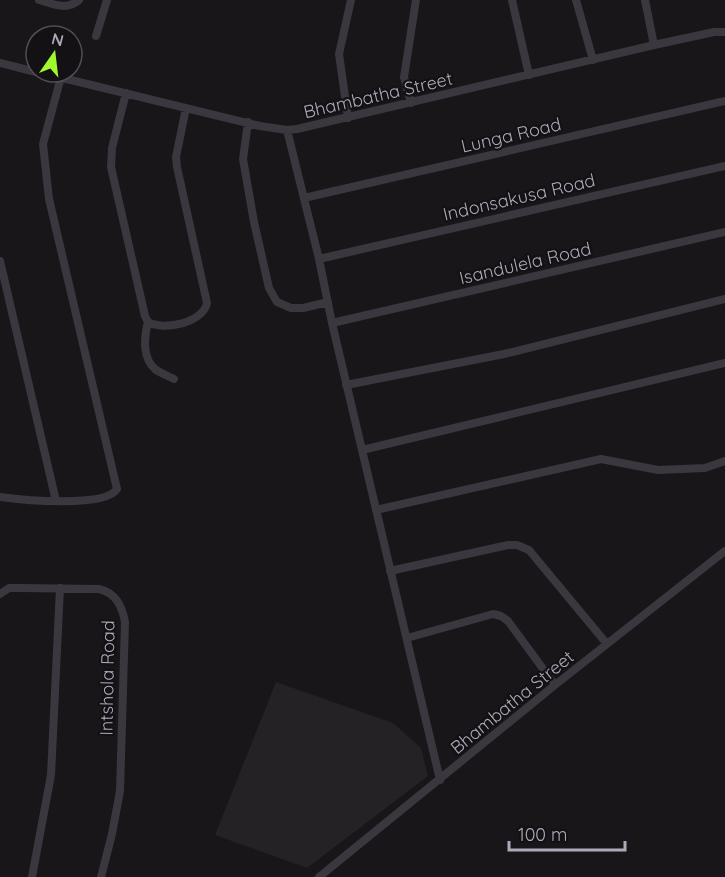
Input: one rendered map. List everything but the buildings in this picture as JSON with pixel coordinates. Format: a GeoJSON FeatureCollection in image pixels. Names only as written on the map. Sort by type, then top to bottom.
{"type":"FeatureCollection","features":[{"type":"Feature","properties":{"kind":"street"},"geometry":{"type":"LineString","coordinates":[[39,0],[66,7],[78,1]]}},
{"type":"Feature","properties":{"kind":"street"},"geometry":{"type":"LineString","coordinates":[[96,36],[107,0]]}},
{"type":"Feature","properties":{"kind":"street"},"geometry":{"type":"LineString","coordinates":[[348,118],[339,54],[351,0]]}},
{"type":"Feature","properties":{"kind":"street"},"geometry":{"type":"LineString","coordinates":[[411,103],[404,77],[416,0]]}},
{"type":"Feature","properties":{"kind":"street"},"geometry":{"type":"LineString","coordinates":[[512,0],[529,75]]}},
{"type":"Feature","properties":{"kind":"street"},"geometry":{"type":"LineString","coordinates":[[576,0],[593,60]]}},
{"type":"Feature","properties":{"kind":"street"},"geometry":{"type":"LineString","coordinates":[[645,0],[654,45]]}},
{"type":"Feature","properties":{"kind":"street","name":"Bhambatha Street"},"geometry":{"type":"LineString","coordinates":[[84,83],[287,130],[348,118],[654,45],[714,32],[725,32]]}},
{"type":"Feature","properties":{"kind":"street","name":"Bhambatha Street"},"geometry":{"type":"LineString","coordinates":[[1,66],[24,70]]}},
{"type":"Feature","properties":{"kind":"street"},"geometry":{"type":"LineString","coordinates":[[0,497],[56,501],[108,497],[115,492],[117,484],[49,199],[43,144],[59,84]]}},
{"type":"Feature","properties":{"kind":"street"},"geometry":{"type":"LineString","coordinates":[[126,93],[112,148],[111,167],[148,322],[144,340],[148,358],[156,370],[174,379]]}},
{"type":"Feature","properties":{"kind":"street","name":"Lunga Road"},"geometry":{"type":"LineString","coordinates":[[304,198],[725,101]]}},
{"type":"Feature","properties":{"kind":"street"},"geometry":{"type":"LineString","coordinates":[[148,322],[159,326],[182,322],[196,318],[206,307],[206,296],[177,167],[176,157],[186,108]]}},
{"type":"Feature","properties":{"kind":"street"},"geometry":{"type":"LineString","coordinates":[[248,122],[243,159],[269,288],[277,302],[285,306],[303,308],[328,302]]}},
{"type":"Feature","properties":{"kind":"street"},"geometry":{"type":"LineString","coordinates":[[287,130],[319,258],[346,385],[440,780]]}},
{"type":"Feature","properties":{"kind":"street","name":"Indonsakusa Road"},"geometry":{"type":"LineString","coordinates":[[319,258],[725,166]]}},
{"type":"Feature","properties":{"kind":"street","name":"Isandulela Road"},"geometry":{"type":"LineString","coordinates":[[332,323],[725,232]]}},
{"type":"Feature","properties":{"kind":"street"},"geometry":{"type":"LineString","coordinates":[[0,261],[56,501]]}},
{"type":"Feature","properties":{"kind":"street"},"geometry":{"type":"LineString","coordinates":[[346,385],[504,354],[725,298]]}},
{"type":"Feature","properties":{"kind":"street"},"geometry":{"type":"LineString","coordinates":[[362,450],[725,363]]}},
{"type":"Feature","properties":{"kind":"street"},"geometry":{"type":"LineString","coordinates":[[376,510],[601,459],[658,470],[705,468],[725,461]]}},
{"type":"Feature","properties":{"kind":"street"},"geometry":{"type":"LineString","coordinates":[[390,571],[508,545],[521,546],[528,550],[607,644]]}},
{"type":"Feature","properties":{"kind":"street","name":"Bhambatha Street"},"geometry":{"type":"LineString","coordinates":[[319,877],[555,685],[725,551]]}},
{"type":"Feature","properties":{"kind":"street","name":"Intshola Road"},"geometry":{"type":"LineString","coordinates":[[0,593],[9,588],[106,590],[120,604],[125,622],[120,791],[112,834],[100,877]]}},
{"type":"Feature","properties":{"kind":"street"},"geometry":{"type":"LineString","coordinates":[[32,877],[51,775],[60,588]]}},
{"type":"Feature","properties":{"kind":"street"},"geometry":{"type":"LineString","coordinates":[[407,638],[485,616],[501,616],[508,621],[555,685]]}},
{"type":"Feature","properties":{"kind":"shaded area"},"geometry":{"type":"Polygon","coordinates":[[[276,682],[393,723],[421,748],[428,776],[307,868],[215,835],[276,682]]]}}]}
